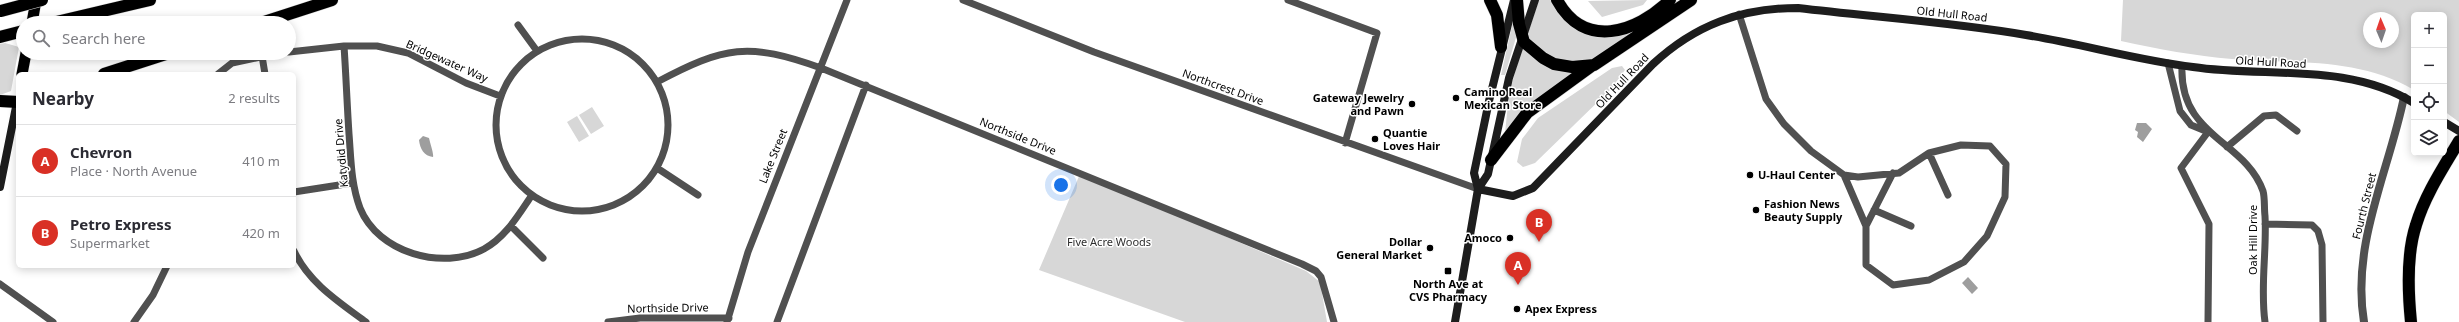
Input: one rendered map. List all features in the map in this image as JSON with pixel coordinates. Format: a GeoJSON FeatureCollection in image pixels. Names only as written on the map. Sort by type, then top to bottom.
{"type":"FeatureCollection","features":[{"type":"Feature","properties":{"kind":"highway"},"geometry":{"type":"LineString","coordinates":[[33,16],[36,0]]}},
{"type":"Feature","properties":{"kind":"highway"},"geometry":{"type":"LineString","coordinates":[[0,11],[42,0]]}},
{"type":"Feature","properties":{"kind":"highway"},"geometry":{"type":"LineString","coordinates":[[77,16],[150,0]]}},
{"type":"Feature","properties":{"kind":"highway"},"geometry":{"type":"LineString","coordinates":[[283,16],[332,0]]}},
{"type":"Feature","properties":{"kind":"highway"},"geometry":{"type":"LineString","coordinates":[[1490,0],[1498,15],[1501,47]]}},
{"type":"Feature","properties":{"kind":"highway"},"geometry":{"type":"LineString","coordinates":[[1515,0],[1521,37],[1533,50],[1554,64],[1572,66],[1594,64]]}},
{"type":"Feature","properties":{"kind":"highway"},"geometry":{"type":"LineString","coordinates":[[1557,0],[1567,16],[1574,22],[1591,30],[1609,32],[1630,27],[1649,17],[1670,0]]}},
{"type":"Feature","properties":{"kind":"highway"},"geometry":{"type":"LineString","coordinates":[[1491,160],[1527,113],[1594,64],[1691,0]]}},
{"type":"Feature","properties":{"kind":"highway"},"geometry":{"type":"LineString","coordinates":[[2,37],[16,33]]}},
{"type":"Feature","properties":{"kind":"highway"},"geometry":{"type":"LineString","coordinates":[[22,72],[25,60]]}},
{"type":"Feature","properties":{"kind":"highway"},"geometry":{"type":"LineString","coordinates":[[110,72],[147,60]]}},
{"type":"Feature","properties":{"kind":"highway"},"geometry":{"type":"LineString","coordinates":[[0,101],[16,100]]}},
{"type":"Feature","properties":{"kind":"highway"},"geometry":{"type":"LineString","coordinates":[[2411,322],[2409,282],[2415,227],[2440,172],[2459,141]]}},
{"type":"Feature","properties":{"kind":"main road"},"geometry":{"type":"LineString","coordinates":[[1455,322],[1478,189],[1474,173],[1501,47],[1515,0]]}},
{"type":"Feature","properties":{"kind":"main road"},"geometry":{"type":"LineString","coordinates":[[1478,189],[1488,174],[1509,78],[1521,37],[1535,0]]}},
{"type":"Feature","properties":{"kind":"main road","name":"Old Hull Road"},"geometry":{"type":"LineString","coordinates":[[1478,189],[1513,196],[1533,188],[1667,51],[1698,30],[1739,14],[1769,9],[1798,8],[2006,32],[2182,66],[2218,71],[2294,73],[2351,79],[2375,85],[2411,101]]}},
{"type":"Feature","properties":{"kind":"main road"},"geometry":{"type":"LineString","coordinates":[[0,183],[16,109]]}},
{"type":"Feature","properties":{"kind":"main road"},"geometry":{"type":"LineString","coordinates":[[2447,124],[2459,131]]}},
{"type":"Feature","properties":{"kind":"street","name":"Lake Street"},"geometry":{"type":"LineString","coordinates":[[728,320],[748,252],[821,68],[846,0]]}},
{"type":"Feature","properties":{"kind":"street","name":"Northcrest Drive"},"geometry":{"type":"LineString","coordinates":[[963,0],[1094,52],[1478,189]]}},
{"type":"Feature","properties":{"kind":"street"},"geometry":{"type":"LineString","coordinates":[[1288,0],[1377,33],[1346,143]]}},
{"type":"Feature","properties":{"kind":"street"},"geometry":{"type":"LineString","coordinates":[[1739,14],[1766,99],[1784,124],[1811,151],[1844,175],[1858,177],[1899,173],[1930,153],[1961,145],[1990,146],[2006,164],[2005,197],[1987,236],[1964,262],[1929,280],[1893,285],[1866,265],[1866,226],[1844,175]]}},
{"type":"Feature","properties":{"kind":"street"},"geometry":{"type":"LineString","coordinates":[[518,25],[537,51]]}},
{"type":"Feature","properties":{"kind":"street"},"geometry":{"type":"LineString","coordinates":[[590,39],[617,46],[640,60],[657,82],[667,106],[668,132],[662,157],[657,168],[642,187],[623,200],[600,209],[576,210],[553,206],[532,195],[508,170],[498,147],[495,121],[500,96],[506,82],[520,64],[537,51],[569,40],[590,39]]}},
{"type":"Feature","properties":{"kind":"street","name":"Bridgewater Way"},"geometry":{"type":"LineString","coordinates":[[296,51],[344,46],[377,46],[408,53],[466,83],[500,96]]}},
{"type":"Feature","properties":{"kind":"street","name":"Katydid Drive"},"geometry":{"type":"LineString","coordinates":[[344,46],[352,183],[361,209],[375,230],[397,247],[422,258],[460,258],[485,249],[511,226],[532,195]]}},
{"type":"Feature","properties":{"kind":"street","name":"Northside Drive"},"geometry":{"type":"LineString","coordinates":[[657,82],[696,61],[737,50],[757,51],[786,56],[821,68],[866,85],[1302,264],[1316,271],[1321,278],[1334,322]]}},
{"type":"Feature","properties":{"kind":"street"},"geometry":{"type":"LineString","coordinates":[[221,72],[232,63],[245,60]]}},
{"type":"Feature","properties":{"kind":"street"},"geometry":{"type":"LineString","coordinates":[[263,60],[266,72]]}},
{"type":"Feature","properties":{"kind":"street","name":"Oak Hill Drive"},"geometry":{"type":"LineString","coordinates":[[2168,63],[2180,111],[2190,125],[2208,132]]}},
{"type":"Feature","properties":{"kind":"street","name":"Oak Hill Drive"},"geometry":{"type":"LineString","coordinates":[[2182,66],[2183,90],[2186,98],[2208,132],[2253,173],[2263,192],[2265,224],[2265,322]]}},
{"type":"Feature","properties":{"kind":"street"},"geometry":{"type":"LineString","coordinates":[[777,322],[866,85]]}},
{"type":"Feature","properties":{"kind":"street","name":"Fourth Street"},"geometry":{"type":"LineString","coordinates":[[2364,322],[2362,267],[2367,236],[2375,199],[2398,125],[2404,97]]}},
{"type":"Feature","properties":{"kind":"street"},"geometry":{"type":"LineString","coordinates":[[2226,147],[2264,116],[2276,115],[2297,131]]}},
{"type":"Feature","properties":{"kind":"street"},"geometry":{"type":"LineString","coordinates":[[2208,132],[2181,168],[2209,224],[2208,322]]}},
{"type":"Feature","properties":{"kind":"street"},"geometry":{"type":"LineString","coordinates":[[1930,153],[1948,195]]}},
{"type":"Feature","properties":{"kind":"street"},"geometry":{"type":"LineString","coordinates":[[657,168],[698,195]]}},
{"type":"Feature","properties":{"kind":"street"},"geometry":{"type":"LineString","coordinates":[[1866,226],[1893,173]]}},
{"type":"Feature","properties":{"kind":"street"},"geometry":{"type":"LineString","coordinates":[[296,192],[352,183]]}},
{"type":"Feature","properties":{"kind":"street"},"geometry":{"type":"LineString","coordinates":[[1874,210],[1911,226]]}},
{"type":"Feature","properties":{"kind":"street"},"geometry":{"type":"LineString","coordinates":[[2265,224],[2312,225],[2318,231],[2322,245],[2323,322]]}},
{"type":"Feature","properties":{"kind":"street"},"geometry":{"type":"LineString","coordinates":[[511,226],[544,258]]}},
{"type":"Feature","properties":{"kind":"street"},"geometry":{"type":"LineString","coordinates":[[296,255],[322,289],[366,322]]}},
{"type":"Feature","properties":{"kind":"street"},"geometry":{"type":"LineString","coordinates":[[134,322],[153,295],[166,268]]}},
{"type":"Feature","properties":{"kind":"street"},"geometry":{"type":"LineString","coordinates":[[0,284],[53,322]]}},
{"type":"Feature","properties":{"kind":"street","name":"Northside Drive"},"geometry":{"type":"LineString","coordinates":[[608,322],[640,318],[728,320]]}},
{"type":"Feature","properties":{"kind":"green space"},"geometry":{"type":"Polygon","coordinates":[[[1539,0],[1552,0],[1559,14],[1570,26],[1575,29],[1597,37],[1612,37],[1625,33],[1660,8],[1672,2],[1685,0],[1598,57],[1585,63],[1553,60],[1526,38],[1539,0]]]}},
{"type":"Feature","properties":{"kind":"green space"},"geometry":{"type":"Polygon","coordinates":[[[1647,0],[1643,5],[1602,17],[1588,1],[1647,0]]]}},
{"type":"Feature","properties":{"kind":"green space"},"geometry":{"type":"Polygon","coordinates":[[[2123,0],[2459,0],[2459,122],[2447,113],[2447,12],[2411,12],[2411,88],[2393,79],[2348,67],[2303,62],[2218,58],[2121,41],[2123,0]]]}},
{"type":"Feature","properties":{"kind":"green space"},"geometry":{"type":"Polygon","coordinates":[[[1514,17],[1517,34],[1505,75],[1501,75],[1514,17]]]}},
{"type":"Feature","properties":{"kind":"green space"},"geometry":{"type":"Polygon","coordinates":[[[5,43],[16,46],[17,60],[11,91],[0,95],[0,44],[5,43]]]}},
{"type":"Feature","properties":{"kind":"green space"},"geometry":{"type":"Polygon","coordinates":[[[1523,44],[1577,71],[1531,103],[1505,133],[1509,94],[1523,44]]]}},
{"type":"Feature","properties":{"kind":"green space"},"geometry":{"type":"Polygon","coordinates":[[[1622,66],[1625,70],[1611,89],[1535,163],[1523,167],[1517,162],[1522,139],[1538,118],[1612,68],[1622,66]]]}},
{"type":"Feature","properties":{"kind":"green space"},"geometry":{"type":"Polygon","coordinates":[[[592,107],[604,126],[591,134],[579,115],[592,107]]]}},
{"type":"Feature","properties":{"kind":"green space"},"geometry":{"type":"Polygon","coordinates":[[[577,116],[589,136],[579,142],[567,122],[577,116]]]}},
{"type":"Feature","properties":{"kind":"green space","name":"Five Acre Woods"},"geometry":{"type":"Polygon","coordinates":[[[1080,174],[1306,271],[1320,282],[1327,322],[1185,322],[1039,270],[1080,174]]]}},
{"type":"Feature","properties":{"kind":"shaded area"},"geometry":{"type":"Polygon","coordinates":[[[2137,123],[2146,123],[2152,129],[2143,142],[2137,137],[2138,132],[2135,130],[2137,123]]]}},
{"type":"Feature","properties":{"kind":"shaded area"},"geometry":{"type":"Polygon","coordinates":[[[423,136],[429,138],[433,157],[425,154],[421,149],[419,140],[423,136]]]}},
{"type":"Feature","properties":{"kind":"shaded area"},"geometry":{"type":"Polygon","coordinates":[[[1968,277],[1978,288],[1972,294],[1962,283],[1968,277]]]}},
{"type":"Feature","properties":{"kind":"place","name":"Camino Real Mexican Store"},"geometry":{"type":"Point","coordinates":[1456,98]}},
{"type":"Feature","properties":{"kind":"place","name":"Gateway Jewelry and Pawn"},"geometry":{"type":"Point","coordinates":[1412,104]}},
{"type":"Feature","properties":{"kind":"place","name":"Quantie Loves Hair"},"geometry":{"type":"Point","coordinates":[1375,139]}},
{"type":"Feature","properties":{"kind":"place","name":"U-Haul Center"},"geometry":{"type":"Point","coordinates":[1750,175]}},
{"type":"Feature","properties":{"kind":"place","name":"Fashion News Beauty Supply"},"geometry":{"type":"Point","coordinates":[1756,210]}},
{"type":"Feature","properties":{"kind":"place","name":"Amoco"},"geometry":{"type":"Point","coordinates":[1510,238]}},
{"type":"Feature","properties":{"kind":"place","name":"Petro Express"},"geometry":{"type":"Point","coordinates":[1539,242]}},
{"type":"Feature","properties":{"kind":"place","name":"Dollar General Market"},"geometry":{"type":"Point","coordinates":[1430,248]}},
{"type":"Feature","properties":{"kind":"place","name":"North Ave at CVS Pharmacy"},"geometry":{"type":"Point","coordinates":[1448,271]}},
{"type":"Feature","properties":{"kind":"place","name":"Chevron"},"geometry":{"type":"Point","coordinates":[1518,285]}},
{"type":"Feature","properties":{"kind":"place","name":"Apex Express"},"geometry":{"type":"Point","coordinates":[1517,309]}}]}
